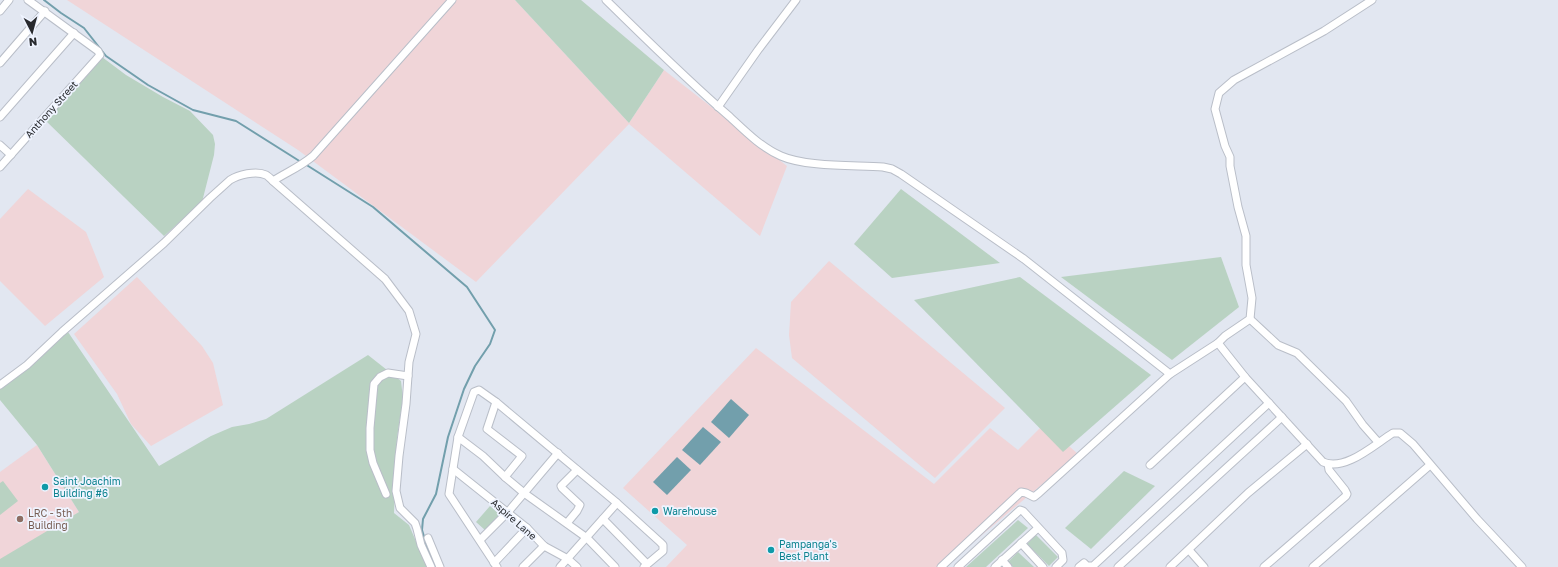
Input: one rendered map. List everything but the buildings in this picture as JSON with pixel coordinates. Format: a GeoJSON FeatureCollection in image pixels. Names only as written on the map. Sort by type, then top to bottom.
{"type":"FeatureCollection","features":[{"type":"Feature","properties":{"kind":"street"},"geometry":{"type":"LineString","coordinates":[[0,11],[9,0]]}},
{"type":"Feature","properties":{"kind":"street"},"geometry":{"type":"LineString","coordinates":[[0,117],[74,33],[28,0]]}},
{"type":"Feature","properties":{"kind":"street"},"geometry":{"type":"LineString","coordinates":[[274,181],[288,171],[301,166],[313,156],[452,0]]}},
{"type":"Feature","properties":{"kind":"street"},"geometry":{"type":"LineString","coordinates":[[606,0],[672,66],[765,146],[780,155],[800,161],[883,167],[892,169],[901,174],[1024,259],[1170,374]]}},
{"type":"Feature","properties":{"kind":"street"},"geometry":{"type":"LineString","coordinates":[[718,107],[758,50],[796,0]]}},
{"type":"Feature","properties":{"kind":"street"},"geometry":{"type":"LineString","coordinates":[[1250,319],[1252,298],[1246,265],[1246,236],[1238,207],[1230,166],[1230,157],[1225,146],[1215,109],[1219,93],[1234,80],[1324,31],[1372,0]]}},
{"type":"Feature","properties":{"kind":"street"},"geometry":{"type":"LineString","coordinates":[[0,63],[45,11]]}},
{"type":"Feature","properties":{"kind":"street","name":"Anthony Street"},"geometry":{"type":"LineString","coordinates":[[0,167],[100,55],[74,33]]}},
{"type":"Feature","properties":{"kind":"street"},"geometry":{"type":"LineString","coordinates":[[0,145],[11,155]]}},
{"type":"Feature","properties":{"kind":"street"},"geometry":{"type":"LineString","coordinates":[[0,385],[27,365],[62,332],[164,243],[230,180],[247,174],[265,174],[385,279],[409,311],[416,334],[409,362],[406,404],[396,491],[400,508],[415,523],[428,550],[440,567]]}},
{"type":"Feature","properties":{"kind":"street"},"geometry":{"type":"LineString","coordinates":[[941,567],[1021,492],[1034,497],[1039,494],[1170,374],[1218,343],[1225,336],[1250,319]]}},
{"type":"Feature","properties":{"kind":"street"},"geometry":{"type":"LineString","coordinates":[[1250,319],[1278,345],[1297,353],[1346,401],[1363,426],[1378,442]]}},
{"type":"Feature","properties":{"kind":"street"},"geometry":{"type":"LineString","coordinates":[[1218,343],[1245,377],[1323,462],[1328,464],[1345,463],[1393,433],[1400,433],[1413,444],[1477,519],[1522,567]]}},
{"type":"Feature","properties":{"kind":"street"},"geometry":{"type":"LineString","coordinates":[[386,494],[373,463],[370,450],[370,421],[374,384],[384,374],[396,373],[408,376]]}},
{"type":"Feature","properties":{"kind":"street"},"geometry":{"type":"LineString","coordinates":[[1150,465],[1245,377]]}},
{"type":"Feature","properties":{"kind":"street"},"geometry":{"type":"LineString","coordinates":[[527,528],[495,565],[480,540],[450,498],[449,490],[458,437],[476,390],[482,392],[496,402],[558,453],[576,470],[618,503],[663,546],[663,551],[645,566],[603,519]]}},
{"type":"Feature","properties":{"kind":"street"},"geometry":{"type":"LineString","coordinates":[[496,402],[487,429],[522,456],[505,477]]}},
{"type":"Feature","properties":{"kind":"street"},"geometry":{"type":"LineString","coordinates":[[1079,567],[1084,563],[1087,566],[1092,566],[1269,403]]}},
{"type":"Feature","properties":{"kind":"street"},"geometry":{"type":"LineString","coordinates":[[1118,567],[1282,417]]}},
{"type":"Feature","properties":{"kind":"street"},"geometry":{"type":"LineString","coordinates":[[458,437],[483,456],[524,493],[587,538],[615,567]]}},
{"type":"Feature","properties":{"kind":"street"},"geometry":{"type":"LineString","coordinates":[[1170,567],[1248,493],[1307,444]]}},
{"type":"Feature","properties":{"kind":"street"},"geometry":{"type":"LineString","coordinates":[[480,540],[508,512],[558,453]]}},
{"type":"Feature","properties":{"kind":"street"},"geometry":{"type":"LineString","coordinates":[[1264,567],[1346,496],[1347,494],[1345,490],[1329,470],[1328,464]]}},
{"type":"Feature","properties":{"kind":"street"},"geometry":{"type":"LineString","coordinates":[[1313,567],[1430,465]]}},
{"type":"Feature","properties":{"kind":"street","name":"Aspire Lane"},"geometry":{"type":"LineString","coordinates":[[453,469],[527,528],[544,546],[568,559],[577,567]]}},
{"type":"Feature","properties":{"kind":"street"},"geometry":{"type":"LineString","coordinates":[[567,523],[580,505],[561,486],[576,470]]}},
{"type":"Feature","properties":{"kind":"street"},"geometry":{"type":"LineString","coordinates":[[560,567],[618,503]]}},
{"type":"Feature","properties":{"kind":"street"},"geometry":{"type":"LineString","coordinates":[[958,567],[1017,512],[1023,510],[1062,553],[1063,560],[1056,567]]}},
{"type":"Feature","properties":{"kind":"street"},"geometry":{"type":"LineString","coordinates":[[995,567],[1038,528]]}},
{"type":"Feature","properties":{"kind":"street"},"geometry":{"type":"LineString","coordinates":[[428,538],[428,550],[431,567]]}},
{"type":"Feature","properties":{"kind":"street"},"geometry":{"type":"LineString","coordinates":[[1021,544],[1043,567]]}},
{"type":"Feature","properties":{"kind":"street"},"geometry":{"type":"LineString","coordinates":[[523,567],[544,546]]}},
{"type":"Feature","properties":{"kind":"street"},"geometry":{"type":"LineString","coordinates":[[1189,550],[1204,567]]}},
{"type":"Feature","properties":{"kind":"street"},"geometry":{"type":"LineString","coordinates":[[1002,560],[1008,567]]}},
{"type":"Feature","properties":{"kind":"shaded area"},"geometry":{"type":"Polygon","coordinates":[[[67,0],[515,0],[629,123],[664,70],[787,166],[760,236],[629,124],[476,282],[298,150],[67,0]]]}},
{"type":"Feature","properties":{"kind":"shaded area"},"geometry":{"type":"Polygon","coordinates":[[[28,189],[86,232],[104,277],[45,326],[0,281],[0,219],[28,189]]]}},
{"type":"Feature","properties":{"kind":"shaded area"},"geometry":{"type":"Polygon","coordinates":[[[829,261],[1005,408],[935,478],[792,358],[789,335],[791,302],[829,261]]]}},
{"type":"Feature","properties":{"kind":"shaded area"},"geometry":{"type":"Polygon","coordinates":[[[137,277],[202,346],[213,363],[223,405],[151,446],[131,424],[117,394],[74,334],[137,277]]]}},
{"type":"Feature","properties":{"kind":"shaded area"},"geometry":{"type":"Polygon","coordinates":[[[756,348],[934,484],[990,428],[1018,450],[1044,424],[1078,454],[944,567],[666,567],[687,545],[623,488],[756,348]]]}},
{"type":"Feature","properties":{"kind":"shaded area"},"geometry":{"type":"Polygon","coordinates":[[[37,445],[79,512],[0,560],[0,472],[37,445]]]}},
{"type":"Feature","properties":{"kind":"green space"},"geometry":{"type":"Polygon","coordinates":[[[515,0],[581,0],[664,70],[629,123],[515,0]]]}},
{"type":"Feature","properties":{"kind":"green space"},"geometry":{"type":"Polygon","coordinates":[[[102,57],[126,75],[190,111],[213,135],[215,144],[214,155],[202,202],[164,236],[45,120],[102,57]]]}},
{"type":"Feature","properties":{"kind":"green space"},"geometry":{"type":"Polygon","coordinates":[[[901,189],[1000,263],[892,278],[854,244],[901,189]]]}},
{"type":"Feature","properties":{"kind":"green space"},"geometry":{"type":"Polygon","coordinates":[[[1221,257],[1239,307],[1172,360],[1061,277],[1221,257]]]}},
{"type":"Feature","properties":{"kind":"green space"},"geometry":{"type":"Polygon","coordinates":[[[1020,277],[1151,375],[1063,452],[914,300],[1020,277]]]}},
{"type":"Feature","properties":{"kind":"green space"},"geometry":{"type":"Polygon","coordinates":[[[68,332],[159,466],[211,436],[232,427],[266,419],[368,355],[401,381],[403,398],[397,438],[394,513],[409,525],[427,567],[0,567],[0,559],[79,512],[37,445],[0,400],[0,387],[68,332]]]}},
{"type":"Feature","properties":{"kind":"green space"},"geometry":{"type":"Polygon","coordinates":[[[1124,471],[1155,486],[1091,549],[1065,528],[1124,471]]]}},
{"type":"Feature","properties":{"kind":"green space"},"geometry":{"type":"Polygon","coordinates":[[[3,481],[18,501],[0,515],[0,483],[3,481]]]}},
{"type":"Feature","properties":{"kind":"green space"},"geometry":{"type":"Polygon","coordinates":[[[490,506],[500,515],[486,531],[476,522],[490,506]]]}},
{"type":"Feature","properties":{"kind":"green space"},"geometry":{"type":"Polygon","coordinates":[[[1018,520],[1028,528],[986,567],[966,567],[1018,520]]]}},
{"type":"Feature","properties":{"kind":"green space"},"geometry":{"type":"Polygon","coordinates":[[[1036,535],[1058,557],[1049,566],[1027,544],[1036,535]]]}},
{"type":"Feature","properties":{"kind":"green space"},"geometry":{"type":"Polygon","coordinates":[[[1018,552],[1034,567],[1013,567],[1008,562],[1018,552]]]}},
{"type":"Feature","properties":{"kind":"water"},"geometry":{"type":"Polygon","coordinates":[[[731,399],[749,415],[729,438],[711,422],[731,399]]]}},
{"type":"Feature","properties":{"kind":"water"},"geometry":{"type":"Polygon","coordinates":[[[703,427],[721,442],[700,465],[682,450],[703,427]]]}},
{"type":"Feature","properties":{"kind":"water"},"geometry":{"type":"Polygon","coordinates":[[[677,457],[691,470],[667,495],[653,482],[677,457]]]}},
{"type":"Feature","properties":{"kind":"waterway"},"geometry":{"type":"LineString","coordinates":[[44,0],[84,28],[106,56],[148,85],[193,110],[236,121],[301,162]]}},
{"type":"Feature","properties":{"kind":"waterway"},"geometry":{"type":"LineString","coordinates":[[305,164],[373,207],[467,287],[495,330],[490,344],[475,366],[464,389],[448,437],[436,494],[423,519],[422,530],[430,556],[436,567]]}},
{"type":"Feature","properties":{"kind":"place","name":"Saint Joachim Building #6"},"geometry":{"type":"Point","coordinates":[45,487]}},
{"type":"Feature","properties":{"kind":"place","name":"Warehouse"},"geometry":{"type":"Point","coordinates":[655,511]}},
{"type":"Feature","properties":{"kind":"place","name":"LRC - 5th Building"},"geometry":{"type":"Point","coordinates":[20,519]}},
{"type":"Feature","properties":{"kind":"place","name":"Pampanga's Best Plant"},"geometry":{"type":"Point","coordinates":[771,550]}}]}
